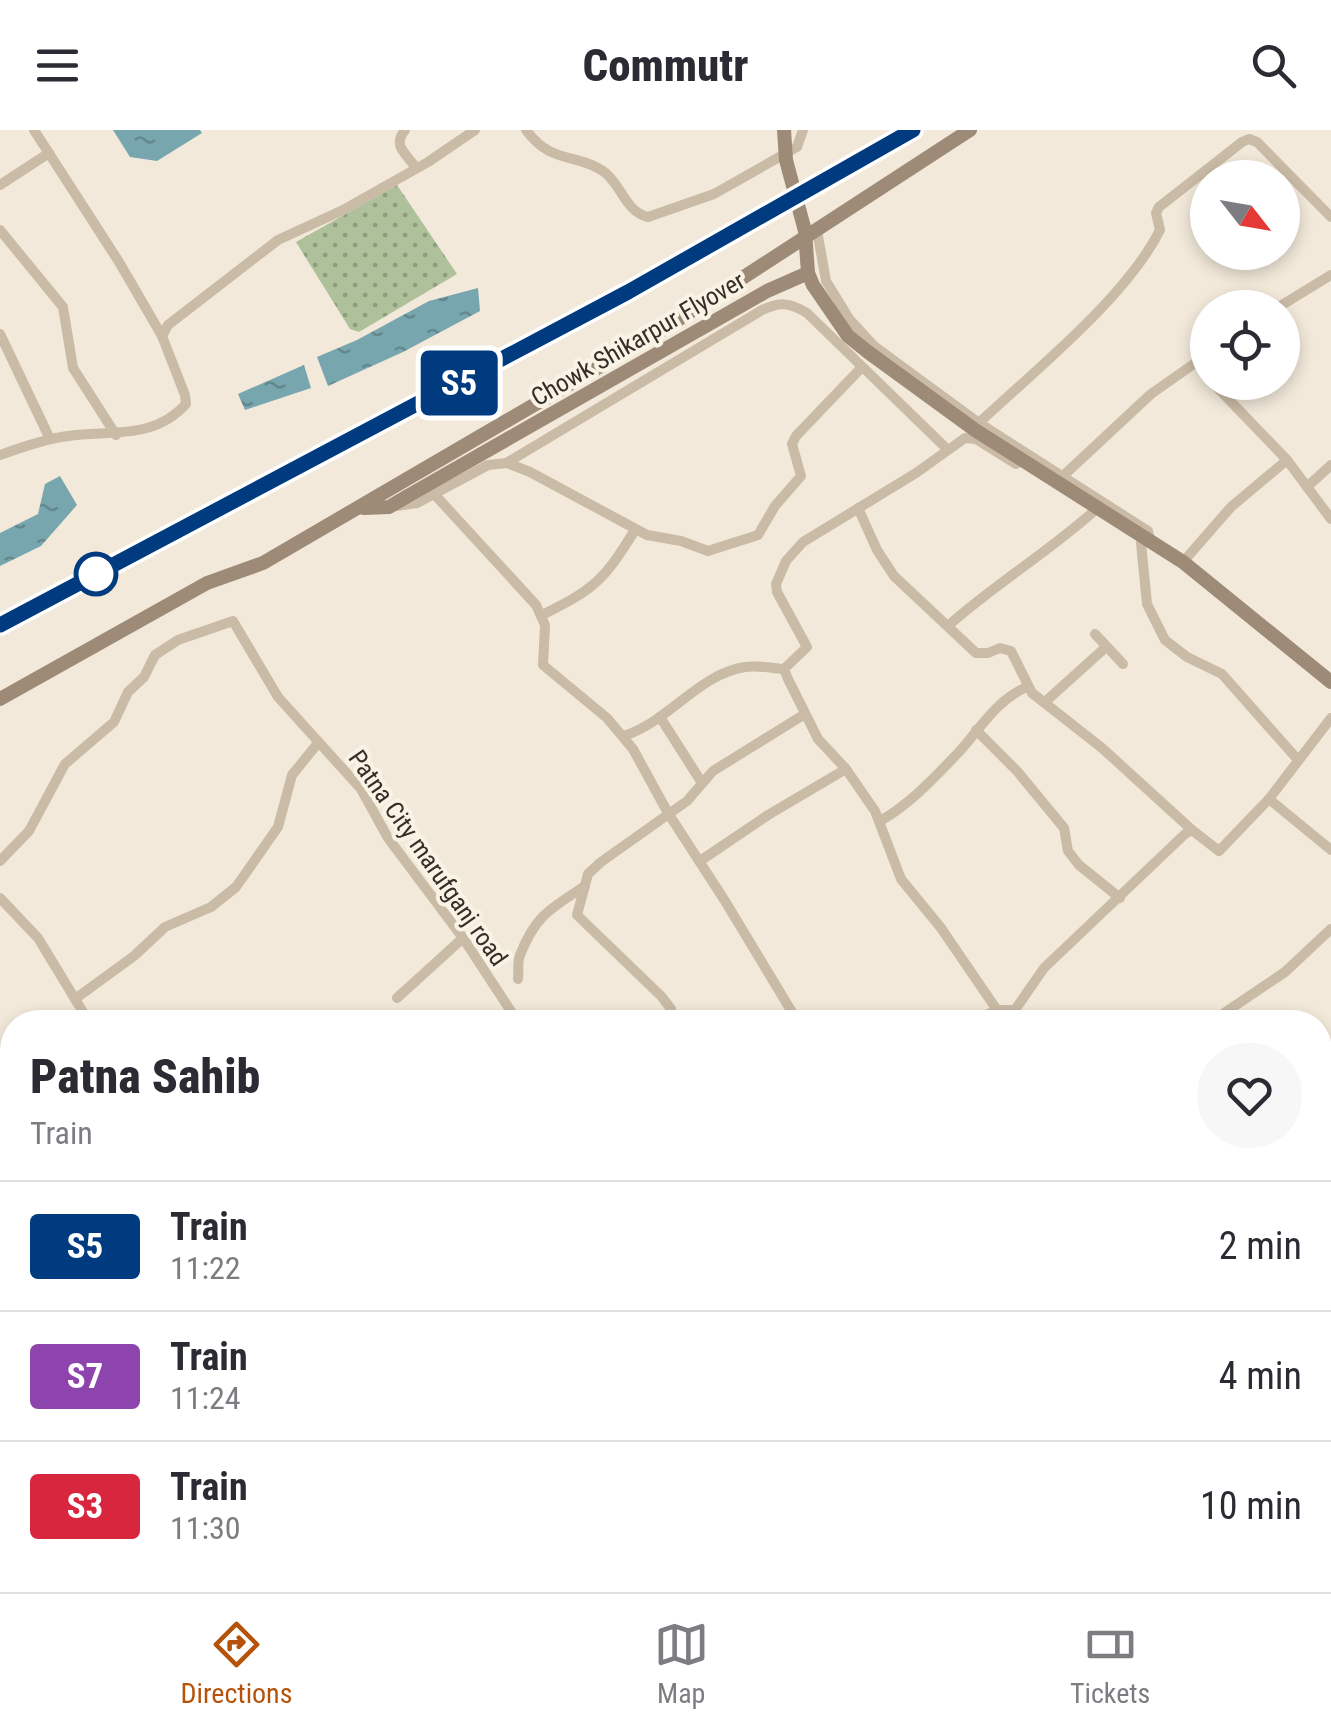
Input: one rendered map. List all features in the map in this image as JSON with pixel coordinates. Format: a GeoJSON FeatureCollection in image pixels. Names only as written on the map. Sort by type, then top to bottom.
{"type":"FeatureCollection","features":[{"type":"Feature","properties":{"kind":"main road"},"geometry":{"type":"LineString","coordinates":[[784,130],[786,160],[805,231],[808,272],[848,336],[975,430],[1145,541],[1184,562],[1331,682]]}},
{"type":"Feature","properties":{"kind":"main road"},"geometry":{"type":"LineString","coordinates":[[0,698],[208,583],[262,563],[664,329],[970,130]]}},
{"type":"Feature","properties":{"kind":"main road","name":"Chowk Shikarpur Flyover"},"geometry":{"type":"LineString","coordinates":[[389,507],[767,291],[808,272]]}},
{"type":"Feature","properties":{"kind":"main road"},"geometry":{"type":"LineString","coordinates":[[358,508],[389,507]]}},
{"type":"Feature","properties":{"kind":"street"},"geometry":{"type":"LineString","coordinates":[[0,455],[50,439],[142,431],[186,404],[162,336],[34,130]]}},
{"type":"Feature","properties":{"kind":"street"},"geometry":{"type":"LineString","coordinates":[[405,130],[398,144],[416,168]]}},
{"type":"Feature","properties":{"kind":"street"},"geometry":{"type":"LineString","coordinates":[[162,336],[168,326],[266,247],[343,210],[474,130]]}},
{"type":"Feature","properties":{"kind":"street"},"geometry":{"type":"LineString","coordinates":[[526,130],[546,152],[604,172],[634,210],[648,217],[714,194],[798,147],[803,130]]}},
{"type":"Feature","properties":{"kind":"street"},"geometry":{"type":"LineString","coordinates":[[979,424],[1058,351],[1132,273],[1160,230],[1156,213],[1159,207],[1242,142],[1258,142],[1331,217]]}},
{"type":"Feature","properties":{"kind":"street"},"geometry":{"type":"LineString","coordinates":[[0,185],[49,153]]}},
{"type":"Feature","properties":{"kind":"street"},"geometry":{"type":"LineString","coordinates":[[0,230],[63,307],[72,368],[116,435]]}},
{"type":"Feature","properties":{"kind":"street"},"geometry":{"type":"LineString","coordinates":[[818,230],[826,280],[850,320],[874,346],[979,424],[1148,531],[1147,604],[1165,640],[1179,652],[1222,674],[1298,760]]}},
{"type":"Feature","properties":{"kind":"street"},"geometry":{"type":"LineString","coordinates":[[1300,294],[1331,275]]}},
{"type":"Feature","properties":{"kind":"street"},"geometry":{"type":"LineString","coordinates":[[389,507],[436,496],[488,465],[507,463],[778,303],[792,304],[807,312],[948,449]]}},
{"type":"Feature","properties":{"kind":"street"},"geometry":{"type":"LineString","coordinates":[[0,334],[50,439]]}},
{"type":"Feature","properties":{"kind":"street"},"geometry":{"type":"LineString","coordinates":[[0,365],[12,360]]}},
{"type":"Feature","properties":{"kind":"street"},"geometry":{"type":"LineString","coordinates":[[1063,476],[1152,394],[1190,366]]}},
{"type":"Feature","properties":{"kind":"street"},"geometry":{"type":"LineString","coordinates":[[507,463],[635,530],[708,551],[758,535],[775,506],[802,476],[792,444],[796,436],[862,367]]}},
{"type":"Feature","properties":{"kind":"street"},"geometry":{"type":"LineString","coordinates":[[1229,400],[1286,460],[1331,519]]}},
{"type":"Feature","properties":{"kind":"street"},"geometry":{"type":"LineString","coordinates":[[623,736],[636,732],[734,670],[784,669],[807,647],[777,592],[777,578],[803,542],[965,438],[976,439],[1145,541]]}},
{"type":"Feature","properties":{"kind":"street"},"geometry":{"type":"LineString","coordinates":[[1184,562],[1231,507],[1286,460]]}},
{"type":"Feature","properties":{"kind":"street"},"geometry":{"type":"LineString","coordinates":[[1307,488],[1331,464]]}},
{"type":"Feature","properties":{"kind":"street"},"geometry":{"type":"LineString","coordinates":[[436,496],[536,605],[545,635],[543,664],[623,736],[791,1010]]}},
{"type":"Feature","properties":{"kind":"street"},"geometry":{"type":"LineString","coordinates":[[858,508],[894,576],[915,599],[949,625],[976,653],[1000,648],[1011,652],[1027,687],[1219,852],[1269,799],[1331,718]]}},
{"type":"Feature","properties":{"kind":"street"},"geometry":{"type":"LineString","coordinates":[[949,625],[999,582],[1063,540],[1093,512]]}},
{"type":"Feature","properties":{"kind":"street"},"geometry":{"type":"LineString","coordinates":[[542,616],[593,588],[635,530]]}},
{"type":"Feature","properties":{"kind":"street","name":"Patna City marufganj road"},"geometry":{"type":"LineString","coordinates":[[0,861],[29,831],[66,764],[114,722],[128,692],[144,677],[155,655],[178,640],[233,622],[278,697],[360,788],[388,838],[463,938],[510,1010]]}},
{"type":"Feature","properties":{"kind":"street"},"geometry":{"type":"LineString","coordinates":[[1096,634],[1123,664]]}},
{"type":"Feature","properties":{"kind":"street"},"geometry":{"type":"LineString","coordinates":[[1045,702],[1106,646]]}},
{"type":"Feature","properties":{"kind":"street"},"geometry":{"type":"LineString","coordinates":[[784,669],[825,748],[846,769],[880,821],[902,879],[997,1010],[1015,1010],[1044,968],[1192,830]]}},
{"type":"Feature","properties":{"kind":"street"},"geometry":{"type":"LineString","coordinates":[[880,821],[908,801],[998,706],[1027,687]]}},
{"type":"Feature","properties":{"kind":"street"},"geometry":{"type":"LineString","coordinates":[[670,1010],[662,996],[580,922],[577,910],[588,874],[687,801],[724,764],[805,714]]}},
{"type":"Feature","properties":{"kind":"street"},"geometry":{"type":"LineString","coordinates":[[660,717],[702,783]]}},
{"type":"Feature","properties":{"kind":"street"},"geometry":{"type":"LineString","coordinates":[[976,730],[1064,828],[1068,851],[1079,865],[1120,898]]}},
{"type":"Feature","properties":{"kind":"street"},"geometry":{"type":"LineString","coordinates":[[75,999],[165,928],[211,907],[236,886],[278,827],[292,775],[318,742]]}},
{"type":"Feature","properties":{"kind":"street"},"geometry":{"type":"LineString","coordinates":[[700,861],[846,769]]}},
{"type":"Feature","properties":{"kind":"street"},"geometry":{"type":"LineString","coordinates":[[1269,799],[1331,850]]}},
{"type":"Feature","properties":{"kind":"street"},"geometry":{"type":"LineString","coordinates":[[518,979],[518,958],[530,928],[586,885]]}},
{"type":"Feature","properties":{"kind":"street"},"geometry":{"type":"LineString","coordinates":[[0,898],[38,938],[82,1010]]}},
{"type":"Feature","properties":{"kind":"street"},"geometry":{"type":"LineString","coordinates":[[1229,1010],[1285,972],[1331,929]]}},
{"type":"Feature","properties":{"kind":"street"},"geometry":{"type":"LineString","coordinates":[[397,998],[463,938]]}},
{"type":"Feature","properties":{"kind":"green space"},"geometry":{"type":"Polygon","coordinates":[[[397,185],[457,274],[359,332],[350,329],[296,242],[397,185]]]}},
{"type":"Feature","properties":{"kind":"water"},"geometry":{"type":"Polygon","coordinates":[[[113,130],[202,133],[157,161],[130,157],[113,130]]]}},
{"type":"Feature","properties":{"kind":"water"},"geometry":{"type":"Polygon","coordinates":[[[478,288],[480,311],[328,386],[317,357],[429,301],[478,288]]]}},
{"type":"Feature","properties":{"kind":"water"},"geometry":{"type":"Polygon","coordinates":[[[304,365],[311,388],[245,410],[238,394],[304,365]]]}},
{"type":"Feature","properties":{"kind":"water"},"geometry":{"type":"Polygon","coordinates":[[[60,476],[77,505],[41,546],[0,566],[0,533],[38,514],[45,484],[60,476]]]}},
{"type":"Feature","properties":{"kind":"railway"},"geometry":{"type":"LineString","coordinates":[[0,625],[660,275],[913,130]]}},
{"type":"Feature","properties":{"kind":"train","name":"S5"},"geometry":{"type":"LineString","coordinates":[[0,625],[628,292],[913,130]]}}]}
